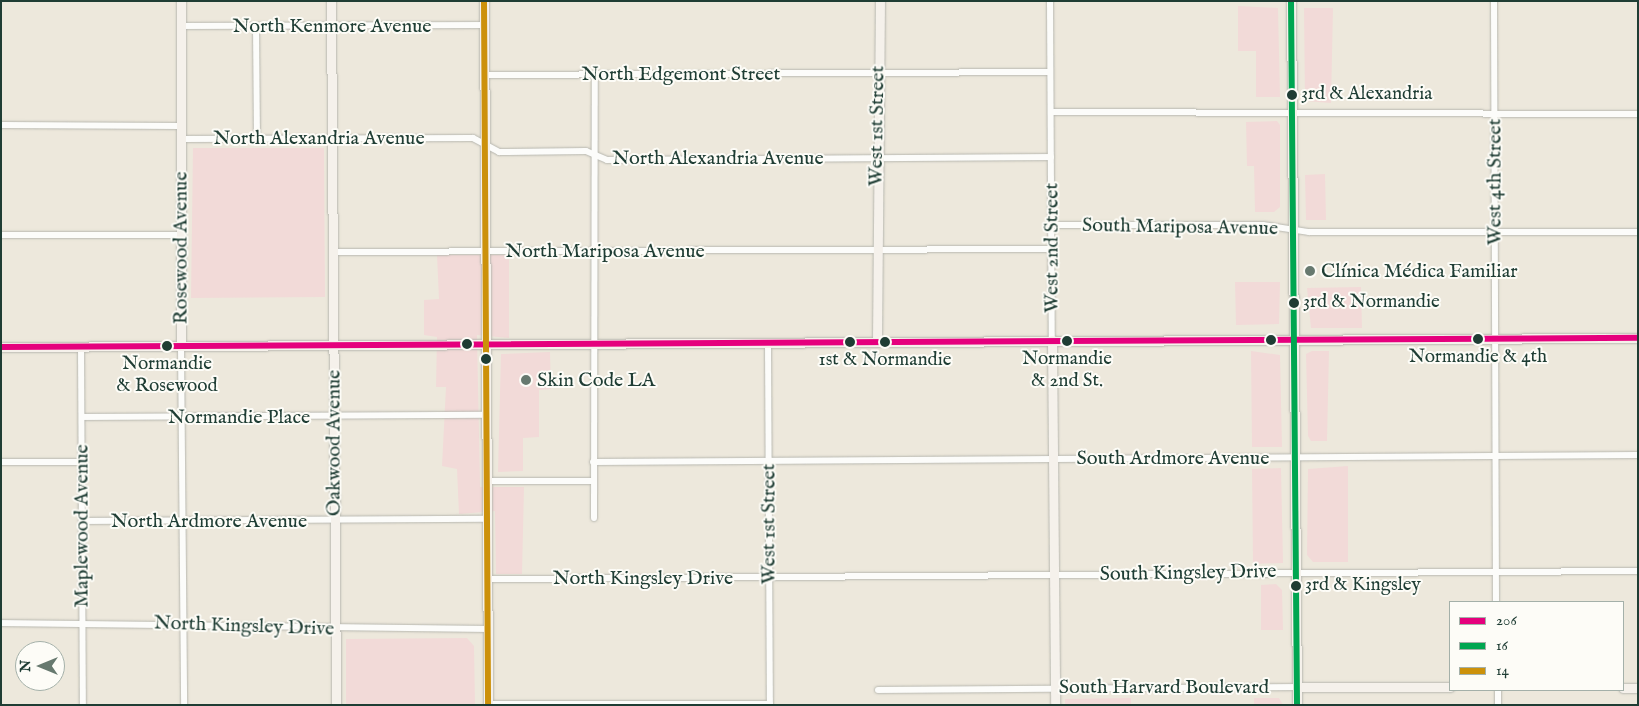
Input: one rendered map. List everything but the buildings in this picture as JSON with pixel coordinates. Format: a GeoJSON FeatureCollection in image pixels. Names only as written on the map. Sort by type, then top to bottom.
{"type":"FeatureCollection","features":[{"type":"Feature","properties":{"kind":"main road","name":"Rosewood Avenue"},"geometry":{"type":"LineString","coordinates":[[181,1],[181,346]]}},
{"type":"Feature","properties":{"kind":"main road","name":"Oakwood Avenue"},"geometry":{"type":"LineString","coordinates":[[331,1],[336,705]]}},
{"type":"Feature","properties":{"kind":"main road"},"geometry":{"type":"LineString","coordinates":[[484,1],[488,704]]}},
{"type":"Feature","properties":{"kind":"main road","name":"West 1st Street"},"geometry":{"type":"LineString","coordinates":[[877,342],[876,158],[880,1]]}},
{"type":"Feature","properties":{"kind":"main road"},"geometry":{"type":"LineString","coordinates":[[1291,1],[1297,705]]}},
{"type":"Feature","properties":{"kind":"main road"},"geometry":{"type":"LineString","coordinates":[[1,347],[1638,338]]}},
{"type":"Feature","properties":{"kind":"main road","name":"West 2nd Street"},"geometry":{"type":"LineString","coordinates":[[1052,340],[1055,705]]}},
{"type":"Feature","properties":{"kind":"main road","name":"South Harvard Boulevard"},"geometry":{"type":"LineString","coordinates":[[1297,687],[1449,687]]}},
{"type":"Feature","properties":{"kind":"main road"},"geometry":{"type":"LineString","coordinates":[[1624,688],[1638,688]]}},
{"type":"Feature","properties":{"kind":"street","name":"West 2nd Street"},"geometry":{"type":"LineString","coordinates":[[1050,1],[1052,340]]}},
{"type":"Feature","properties":{"kind":"street","name":"West 4th Street"},"geometry":{"type":"LineString","coordinates":[[1494,1],[1496,601]]}},
{"type":"Feature","properties":{"kind":"street","name":"North Kenmore Avenue"},"geometry":{"type":"LineString","coordinates":[[181,26],[484,25]]}},
{"type":"Feature","properties":{"kind":"street"},"geometry":{"type":"LineString","coordinates":[[256,26],[257,139]]}},
{"type":"Feature","properties":{"kind":"street","name":"North Edgemont Street"},"geometry":{"type":"LineString","coordinates":[[484,75],[1050,72]]}},
{"type":"Feature","properties":{"kind":"street"},"geometry":{"type":"LineString","coordinates":[[594,518],[595,75]]}},
{"type":"Feature","properties":{"kind":"street"},"geometry":{"type":"LineString","coordinates":[[1051,112],[1292,111],[1638,114]]}},
{"type":"Feature","properties":{"kind":"street"},"geometry":{"type":"LineString","coordinates":[[1,126],[181,126]]}},
{"type":"Feature","properties":{"kind":"street","name":"North Alexandria Avenue"},"geometry":{"type":"LineString","coordinates":[[181,139],[473,138],[499,152],[595,154],[606,160],[1051,157]]}},
{"type":"Feature","properties":{"kind":"street","name":"South Mariposa Avenue"},"geometry":{"type":"LineString","coordinates":[[1051,225],[1263,225],[1293,229],[1638,232]]}},
{"type":"Feature","properties":{"kind":"street"},"geometry":{"type":"LineString","coordinates":[[1,235],[181,235]]}},
{"type":"Feature","properties":{"kind":"street"},"geometry":{"type":"LineString","coordinates":[[877,250],[1052,249]]}},
{"type":"Feature","properties":{"kind":"street","name":"North Mariposa Avenue"},"geometry":{"type":"LineString","coordinates":[[333,252],[877,250]]}},
{"type":"Feature","properties":{"kind":"street","name":"West 1st Street"},"geometry":{"type":"LineString","coordinates":[[768,343],[770,704]]}},
{"type":"Feature","properties":{"kind":"street","name":"Maplewood Avenue"},"geometry":{"type":"LineString","coordinates":[[81,346],[83,705]]}},
{"type":"Feature","properties":{"kind":"street","name":"Rosewood Avenue"},"geometry":{"type":"LineString","coordinates":[[181,346],[184,705]]}},
{"type":"Feature","properties":{"kind":"street","name":"Normandie Place"},"geometry":{"type":"LineString","coordinates":[[82,417],[486,415]]}},
{"type":"Feature","properties":{"kind":"street","name":"South Ardmore Avenue"},"geometry":{"type":"LineString","coordinates":[[769,461],[1638,455]]}},
{"type":"Feature","properties":{"kind":"street"},"geometry":{"type":"LineString","coordinates":[[593,462],[769,461]]}},
{"type":"Feature","properties":{"kind":"street"},"geometry":{"type":"LineString","coordinates":[[1,462],[82,462]]}},
{"type":"Feature","properties":{"kind":"street"},"geometry":{"type":"LineString","coordinates":[[486,482],[593,480]]}},
{"type":"Feature","properties":{"kind":"street","name":"North Ardmore Avenue"},"geometry":{"type":"LineString","coordinates":[[82,521],[334,522],[486,519]]}},
{"type":"Feature","properties":{"kind":"street","name":"South Kingsley Drive"},"geometry":{"type":"LineString","coordinates":[[768,577],[1296,571],[1638,571]]}},
{"type":"Feature","properties":{"kind":"street","name":"North Kingsley Drive"},"geometry":{"type":"LineString","coordinates":[[487,579],[768,577]]}},
{"type":"Feature","properties":{"kind":"street","name":"North Kingsley Drive"},"geometry":{"type":"LineString","coordinates":[[1,623],[184,622],[335,629],[487,629]]}},
{"type":"Feature","properties":{"kind":"street","name":"South Harvard Boulevard"},"geometry":{"type":"LineString","coordinates":[[878,690],[1297,687]]}},
{"type":"Feature","properties":{"kind":"street"},"geometry":{"type":"LineString","coordinates":[[1498,691],[1498,705]]}},
{"type":"Feature","properties":{"kind":"street"},"geometry":{"type":"LineString","coordinates":[[488,704],[770,704]]}},
{"type":"Feature","properties":{"kind":"shaded area"},"geometry":{"type":"Polygon","coordinates":[[[1238,6],[1278,8],[1280,97],[1256,97],[1256,51],[1238,51],[1238,6]]]}},
{"type":"Feature","properties":{"kind":"shaded area"},"geometry":{"type":"Polygon","coordinates":[[[1304,8],[1333,8],[1331,103],[1305,101],[1304,8]]]}},
{"type":"Feature","properties":{"kind":"shaded area"},"geometry":{"type":"Polygon","coordinates":[[[1277,121],[1280,125],[1280,207],[1274,212],[1255,212],[1254,166],[1247,166],[1246,122],[1277,121]]]}},
{"type":"Feature","properties":{"kind":"shaded area"},"geometry":{"type":"Polygon","coordinates":[[[193,148],[324,148],[325,297],[191,298],[193,148]]]}},
{"type":"Feature","properties":{"kind":"shaded area"},"geometry":{"type":"Polygon","coordinates":[[[1325,174],[1326,220],[1306,220],[1305,175],[1325,174]]]}},
{"type":"Feature","properties":{"kind":"shaded area"},"geometry":{"type":"Polygon","coordinates":[[[437,255],[509,255],[509,338],[477,335],[480,487],[524,487],[522,574],[496,574],[495,511],[459,514],[457,469],[442,466],[446,387],[436,387],[437,337],[424,335],[424,300],[439,299],[437,255]]]}},
{"type":"Feature","properties":{"kind":"shaded area"},"geometry":{"type":"Polygon","coordinates":[[[1235,282],[1280,282],[1279,324],[1236,325],[1235,282]]]}},
{"type":"Feature","properties":{"kind":"shaded area"},"geometry":{"type":"Polygon","coordinates":[[[1361,287],[1362,328],[1311,328],[1307,288],[1361,287]]]}},
{"type":"Feature","properties":{"kind":"shaded area"},"geometry":{"type":"Polygon","coordinates":[[[1251,351],[1280,355],[1282,447],[1252,447],[1251,351]]]}},
{"type":"Feature","properties":{"kind":"shaded area"},"geometry":{"type":"Polygon","coordinates":[[[1312,351],[1329,351],[1327,441],[1311,441],[1308,436],[1306,354],[1312,351]]]}},
{"type":"Feature","properties":{"kind":"shaded area"},"geometry":{"type":"Polygon","coordinates":[[[550,352],[551,389],[539,390],[539,437],[523,438],[523,471],[498,472],[501,354],[550,352]]]}},
{"type":"Feature","properties":{"kind":"shaded area"},"geometry":{"type":"Polygon","coordinates":[[[1348,466],[1348,562],[1313,562],[1307,555],[1308,469],[1348,466]]]}},
{"type":"Feature","properties":{"kind":"shaded area"},"geometry":{"type":"Polygon","coordinates":[[[1281,468],[1283,563],[1253,564],[1252,469],[1281,468]]]}},
{"type":"Feature","properties":{"kind":"shaded area"},"geometry":{"type":"Polygon","coordinates":[[[1276,584],[1282,590],[1283,630],[1261,630],[1261,585],[1276,584]]]}},
{"type":"Feature","properties":{"kind":"shaded area"},"geometry":{"type":"Polygon","coordinates":[[[467,638],[474,646],[475,705],[346,705],[346,639],[467,638]]]}},
{"type":"Feature","properties":{"kind":"shaded area"},"geometry":{"type":"Polygon","coordinates":[[[1131,698],[1131,705],[1065,705],[1065,699],[1131,698]]]}},
{"type":"Feature","properties":{"kind":"shaded area"},"geometry":{"type":"Polygon","coordinates":[[[1254,698],[1279,698],[1283,705],[1254,705],[1254,698]]]}},
{"type":"Feature","properties":{"kind":"transit line","name":"14"},"geometry":{"type":"LineString","coordinates":[[484,1],[488,705]]}},
{"type":"Feature","properties":{"kind":"transit line","name":"16"},"geometry":{"type":"LineString","coordinates":[[1291,1],[1297,705]]}},
{"type":"Feature","properties":{"kind":"transit line","name":"206"},"geometry":{"type":"LineString","coordinates":[[1,347],[1638,338]]}},
{"type":"Feature","properties":{"kind":"place","name":"3rd & Alexandria"},"geometry":{"type":"Point","coordinates":[1292,95]}},
{"type":"Feature","properties":{"kind":"place","name":"Clínica Médica Familiar"},"geometry":{"type":"Point","coordinates":[1310,271]}},
{"type":"Feature","properties":{"kind":"place","name":"3rd & Normandie"},"geometry":{"type":"Point","coordinates":[1294,303]}},
{"type":"Feature","properties":{"kind":"place","name":"Normandie & 4th"},"geometry":{"type":"Point","coordinates":[1478,339]}},
{"type":"Feature","properties":{"kind":"place","name":"Normandie & 2nd St."},"geometry":{"type":"Point","coordinates":[1067,341]}},
{"type":"Feature","properties":{"kind":"place","name":"1st & Normandie"},"geometry":{"type":"Point","coordinates":[885,342]}},
{"type":"Feature","properties":{"kind":"place","name":"Normandie & Rosewood"},"geometry":{"type":"Point","coordinates":[167,346]}},
{"type":"Feature","properties":{"kind":"place","name":"Skin Code LA"},"geometry":{"type":"Point","coordinates":[526,380]}},
{"type":"Feature","properties":{"kind":"place","name":"3rd & Kingsley"},"geometry":{"type":"Point","coordinates":[1296,586]}}]}
